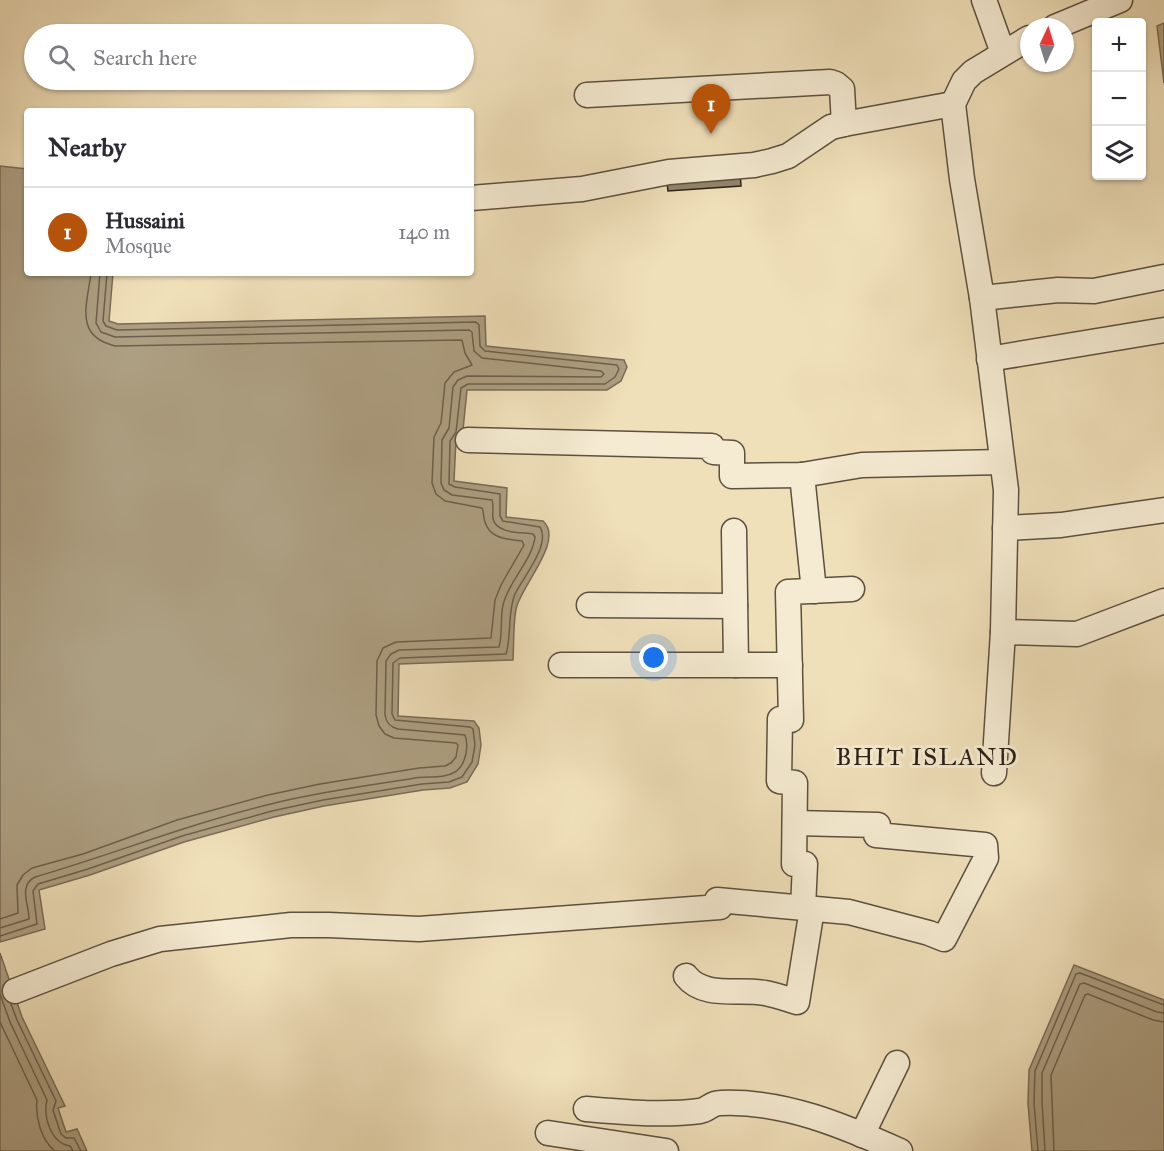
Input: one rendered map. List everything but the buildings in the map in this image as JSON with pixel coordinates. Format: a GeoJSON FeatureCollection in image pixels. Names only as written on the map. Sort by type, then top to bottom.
{"type":"FeatureCollection","features":[{"type":"Feature","properties":{"kind":"street"},"geometry":{"type":"LineString","coordinates":[[984,0],[1003,53]]}},
{"type":"Feature","properties":{"kind":"street"},"geometry":{"type":"LineString","coordinates":[[1074,19],[1120,0]]}},
{"type":"Feature","properties":{"kind":"street"},"geometry":{"type":"LineString","coordinates":[[994,773],[1003,632],[1006,490],[982,298],[962,179],[953,104],[963,81],[968,76],[1020,43]]}},
{"type":"Feature","properties":{"kind":"street"},"geometry":{"type":"LineString","coordinates":[[587,95],[830,82],[842,89],[844,123]]}},
{"type":"Feature","properties":{"kind":"street"},"geometry":{"type":"LineString","coordinates":[[474,198],[582,189],[669,172],[754,165],[788,156],[831,128],[844,123],[953,104]]}},
{"type":"Feature","properties":{"kind":"street"},"geometry":{"type":"LineString","coordinates":[[982,298],[1058,290],[1094,291],[1164,277]]}},
{"type":"Feature","properties":{"kind":"street"},"geometry":{"type":"LineString","coordinates":[[989,359],[1164,330]]}},
{"type":"Feature","properties":{"kind":"street"},"geometry":{"type":"LineString","coordinates":[[468,440],[712,446],[713,452],[732,453],[732,476],[802,475],[862,465],[1002,462]]}},
{"type":"Feature","properties":{"kind":"street"},"geometry":{"type":"LineString","coordinates":[[802,475],[814,591]]}},
{"type":"Feature","properties":{"kind":"street"},"geometry":{"type":"LineString","coordinates":[[1005,528],[1061,525],[1164,510]]}},
{"type":"Feature","properties":{"kind":"street"},"geometry":{"type":"LineString","coordinates":[[734,531],[736,665]]}},
{"type":"Feature","properties":{"kind":"street"},"geometry":{"type":"LineString","coordinates":[[686,976],[692,984],[706,990],[765,993],[797,1002],[808,909],[805,864],[794,864],[795,783],[779,781],[780,719],[791,720],[788,592],[852,589]]}},
{"type":"Feature","properties":{"kind":"street"},"geometry":{"type":"LineString","coordinates":[[1003,632],[1077,634],[1164,601]]}},
{"type":"Feature","properties":{"kind":"street"},"geometry":{"type":"LineString","coordinates":[[589,605],[735,606]]}},
{"type":"Feature","properties":{"kind":"street"},"geometry":{"type":"LineString","coordinates":[[561,665],[790,665]]}},
{"type":"Feature","properties":{"kind":"street"},"geometry":{"type":"LineString","coordinates":[[15,991],[111,954],[160,939],[291,925],[419,929],[720,907],[717,900],[849,912],[944,939],[986,858],[986,845],[876,835],[878,825],[795,823]]}},
{"type":"Feature","properties":{"kind":"street"},"geometry":{"type":"LineString","coordinates":[[862,1135],[897,1063]]}},
{"type":"Feature","properties":{"kind":"street"},"geometry":{"type":"LineString","coordinates":[[586,1109],[652,1112],[704,1111],[712,1104],[722,1103],[770,1107],[827,1120],[900,1151]]}},
{"type":"Feature","properties":{"kind":"street"},"geometry":{"type":"LineString","coordinates":[[548,1133],[644,1149],[652,1112]]}},
{"type":"Feature","properties":{"kind":"water"},"geometry":{"type":"Polygon","coordinates":[[[1164,23],[1164,83],[1157,26],[1164,23]]]}},
{"type":"Feature","properties":{"kind":"water"},"geometry":{"type":"Polygon","coordinates":[[[0,166],[24,169],[24,276],[113,276],[109,321],[118,324],[485,316],[486,346],[624,360],[627,367],[621,381],[607,390],[467,390],[462,440],[456,440],[454,481],[507,488],[506,517],[543,521],[548,529],[549,540],[516,609],[513,660],[399,664],[398,716],[474,721],[479,728],[481,745],[478,764],[467,782],[450,788],[423,790],[324,806],[274,817],[184,842],[39,890],[45,929],[0,942],[0,166]]]}},
{"type":"Feature","properties":{"kind":"water"},"geometry":{"type":"Polygon","coordinates":[[[0,953],[22,1017],[65,1106],[58,1108],[66,1132],[77,1129],[87,1151],[0,1151],[0,953]]]}},
{"type":"Feature","properties":{"kind":"water"},"geometry":{"type":"Polygon","coordinates":[[[1074,965],[1164,1000],[1164,1151],[1032,1151],[1028,1103],[1029,1070],[1074,965]]]}},
{"type":"Feature","properties":{"kind":"place","name":"Hussaini"},"geometry":{"type":"Point","coordinates":[711,134]}},
{"type":"Feature","properties":{"kind":"district","name":"BHIT ISLAND"},"geometry":{"type":"Point","coordinates":[927,757]}}]}
